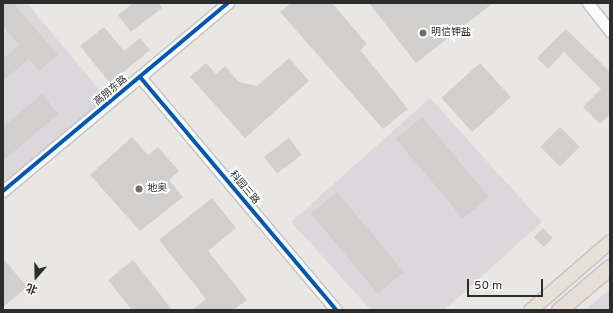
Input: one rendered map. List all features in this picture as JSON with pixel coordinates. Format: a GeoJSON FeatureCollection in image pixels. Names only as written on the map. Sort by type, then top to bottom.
{"type":"FeatureCollection","features":[{"type":"Feature","properties":{"kind":"highway"},"geometry":{"type":"LineString","coordinates":[[559,310],[610,267]]}},
{"type":"Feature","properties":{"kind":"main road"},"geometry":{"type":"LineString","coordinates":[[530,310],[610,241]]}},
{"type":"Feature","properties":{"kind":"main road"},"geometry":{"type":"LineString","coordinates":[[552,310],[610,260]]}},
{"type":"Feature","properties":{"kind":"street","name":"高朋东路"},"geometry":{"type":"LineString","coordinates":[[3,191],[228,3]]}},
{"type":"Feature","properties":{"kind":"street"},"geometry":{"type":"LineString","coordinates":[[588,3],[610,30]]}},
{"type":"Feature","properties":{"kind":"street","name":"科园三路"},"geometry":{"type":"LineString","coordinates":[[140,77],[336,310]]}},
{"type":"Feature","properties":{"kind":"street"},"geometry":{"type":"LineString","coordinates":[[537,310],[610,246]]}},
{"type":"Feature","properties":{"kind":"shaded area"},"geometry":{"type":"Polygon","coordinates":[[[3,3],[27,3],[106,98],[3,183],[3,3]]]}},
{"type":"Feature","properties":{"kind":"shaded area"},"geometry":{"type":"Polygon","coordinates":[[[430,98],[542,222],[444,310],[371,310],[291,222],[430,98]]]}},
{"type":"Feature","properties":{"kind":"shaded area"},"geometry":{"type":"Polygon","coordinates":[[[610,289],[610,310],[585,310],[610,289]]]}},
{"type":"Feature","properties":{"kind":"building"},"geometry":{"type":"Polygon","coordinates":[[[3,3],[13,3],[58,55],[39,71],[29,59],[3,81],[3,59],[19,45],[3,26],[3,3]]]}},
{"type":"Feature","properties":{"kind":"building"},"geometry":{"type":"Polygon","coordinates":[[[133,3],[159,3],[162,8],[131,32],[118,15],[133,3]]]}},
{"type":"Feature","properties":{"kind":"building"},"geometry":{"type":"Polygon","coordinates":[[[291,3],[332,3],[367,44],[360,50],[408,109],[383,129],[280,12],[291,3]]]}},
{"type":"Feature","properties":{"kind":"building","name":"明信钾盐"},"geometry":{"type":"Polygon","coordinates":[[[369,3],[493,3],[416,63],[369,3]]]}},
{"type":"Feature","properties":{"kind":"building"},"geometry":{"type":"Polygon","coordinates":[[[104,27],[124,51],[140,38],[150,50],[110,83],[80,46],[104,27]]]}},
{"type":"Feature","properties":{"kind":"building"},"geometry":{"type":"Polygon","coordinates":[[[566,29],[610,72],[610,114],[600,124],[583,107],[601,89],[564,52],[548,69],[537,58],[566,29]]]}},
{"type":"Feature","properties":{"kind":"building"},"geometry":{"type":"Polygon","coordinates":[[[289,58],[309,81],[245,138],[190,77],[206,63],[216,74],[225,66],[239,82],[257,86],[289,58]]]}},
{"type":"Feature","properties":{"kind":"building"},"geometry":{"type":"Polygon","coordinates":[[[480,63],[511,97],[472,132],[441,98],[480,63]]]}},
{"type":"Feature","properties":{"kind":"building"},"geometry":{"type":"Polygon","coordinates":[[[42,94],[58,114],[3,161],[3,127],[42,94]]]}},
{"type":"Feature","properties":{"kind":"building"},"geometry":{"type":"Polygon","coordinates":[[[422,117],[489,197],[463,219],[396,139],[422,117]]]}},
{"type":"Feature","properties":{"kind":"building"},"geometry":{"type":"Polygon","coordinates":[[[560,127],[580,147],[560,167],[540,147],[560,127]]]}},
{"type":"Feature","properties":{"kind":"building","name":"地奥"},"geometry":{"type":"Polygon","coordinates":[[[132,137],[148,155],[158,147],[179,171],[169,180],[183,197],[140,231],[90,175],[132,137]]]}},
{"type":"Feature","properties":{"kind":"building"},"geometry":{"type":"Polygon","coordinates":[[[289,138],[302,155],[277,173],[264,157],[289,138]]]}},
{"type":"Feature","properties":{"kind":"building"},"geometry":{"type":"Polygon","coordinates":[[[337,192],[404,272],[378,294],[311,214],[337,192]]]}},
{"type":"Feature","properties":{"kind":"building"},"geometry":{"type":"Polygon","coordinates":[[[212,198],[236,228],[208,251],[247,300],[233,310],[192,310],[206,299],[159,240],[212,198]]]}},
{"type":"Feature","properties":{"kind":"building"},"geometry":{"type":"Polygon","coordinates":[[[543,228],[553,238],[544,247],[534,237],[543,228]]]}},
{"type":"Feature","properties":{"kind":"building"},"geometry":{"type":"Polygon","coordinates":[[[3,258],[27,287],[3,307],[3,258]]]}},
{"type":"Feature","properties":{"kind":"building"},"geometry":{"type":"Polygon","coordinates":[[[133,260],[172,310],[132,310],[108,280],[133,260]]]}},
{"type":"Feature","properties":{"kind":"cycle path"},"geometry":{"type":"LineString","coordinates":[[3,191],[228,3]]}},
{"type":"Feature","properties":{"kind":"cycle path"},"geometry":{"type":"LineString","coordinates":[[140,77],[336,310]]}},
{"type":"Feature","properties":{"kind":"place","name":"明信钾盐"},"geometry":{"type":"Point","coordinates":[423,33]}},
{"type":"Feature","properties":{"kind":"place","name":"地奥"},"geometry":{"type":"Point","coordinates":[139,189]}}]}
